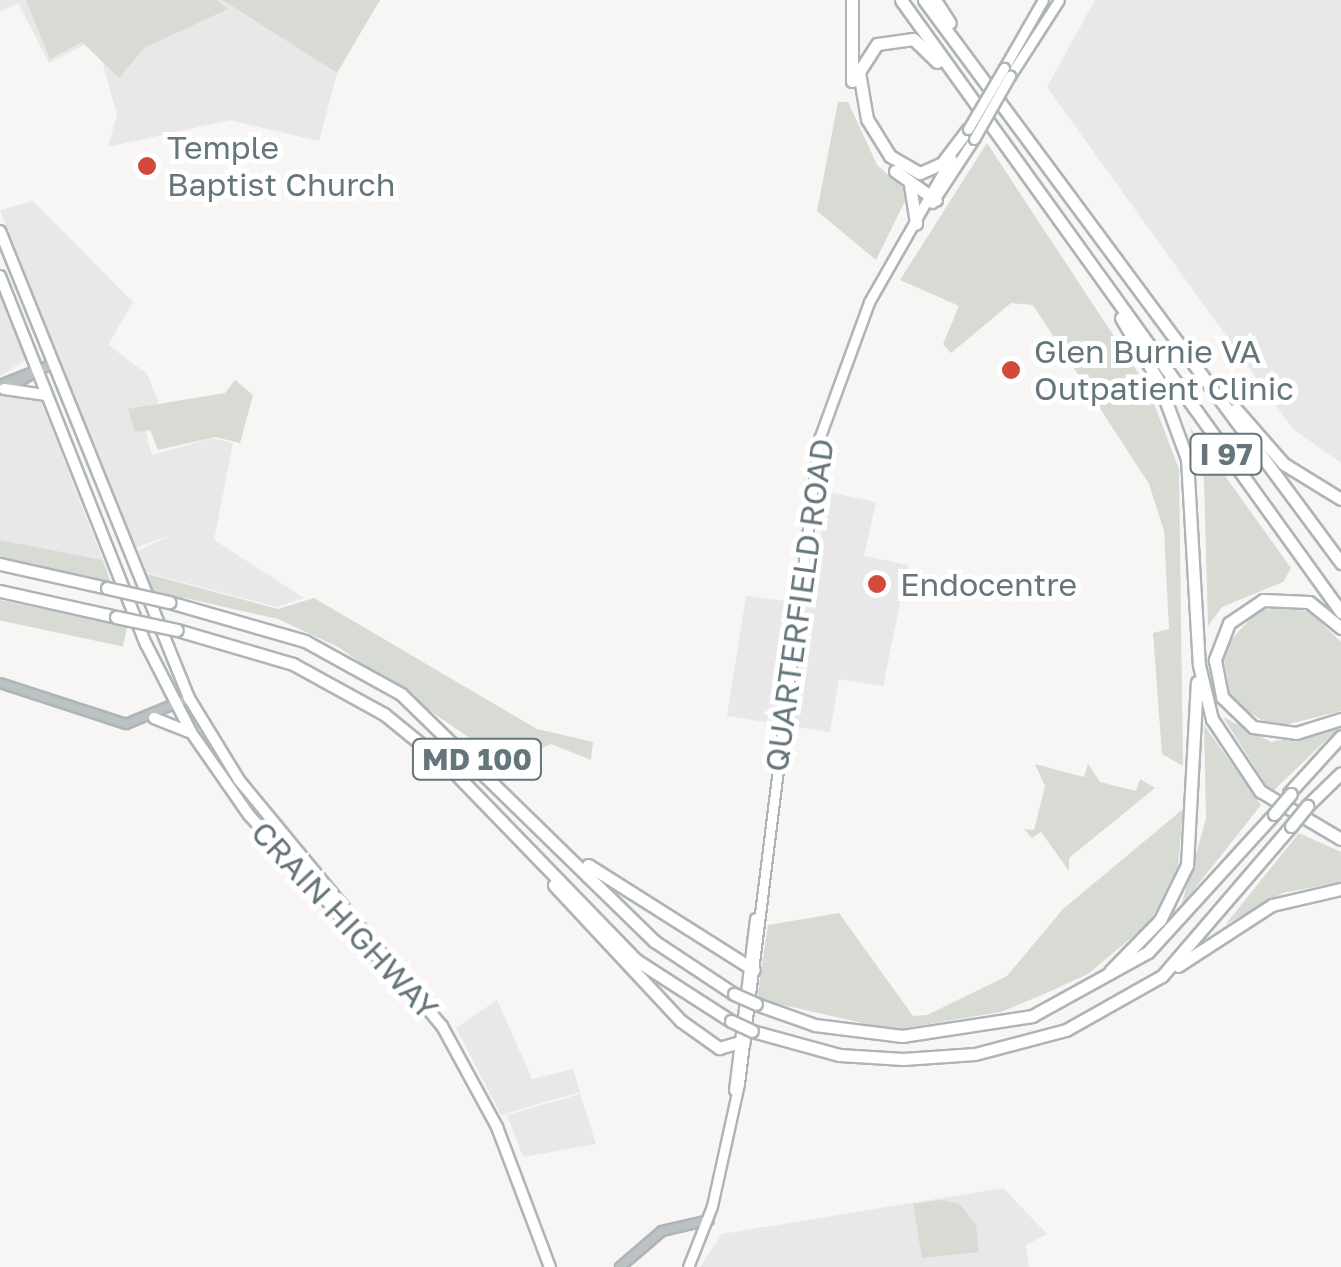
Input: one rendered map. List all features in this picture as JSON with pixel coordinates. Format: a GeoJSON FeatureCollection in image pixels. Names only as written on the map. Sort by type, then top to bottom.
{"type":"FeatureCollection","features":[{"type":"Feature","properties":{"kind":"highway"},"geometry":{"type":"LineString","coordinates":[[852,0],[855,108],[875,150],[933,197]]}},
{"type":"Feature","properties":{"kind":"highway","name":"I 97"},"geometry":{"type":"LineString","coordinates":[[901,0],[1341,612]]}},
{"type":"Feature","properties":{"kind":"highway","name":"I 97"},"geometry":{"type":"LineString","coordinates":[[924,0],[1341,563]]}},
{"type":"Feature","properties":{"kind":"highway"},"geometry":{"type":"LineString","coordinates":[[934,0],[1023,136]]}},
{"type":"Feature","properties":{"kind":"highway"},"geometry":{"type":"LineString","coordinates":[[916,224],[906,175],[881,146],[860,93],[860,65],[885,39],[922,45],[1008,148]]}},
{"type":"Feature","properties":{"kind":"highway"},"geometry":{"type":"LineString","coordinates":[[906,175],[938,167],[971,134]]}},
{"type":"Feature","properties":{"kind":"highway"},"geometry":{"type":"LineString","coordinates":[[1110,252],[1270,450],[1341,499]]}},
{"type":"Feature","properties":{"kind":"highway"},"geometry":{"type":"LineString","coordinates":[[1114,294],[1187,460],[1205,698],[1231,756],[1284,810],[1341,839]]}},
{"type":"Feature","properties":{"kind":"highway","name":"MD 100"},"geometry":{"type":"LineString","coordinates":[[0,564],[170,602],[342,658],[436,720],[654,941],[734,994],[843,1031],[971,1031],[1057,1006],[1127,968],[1186,917],[1290,794]]}},
{"type":"Feature","properties":{"kind":"highway","name":"MD 100"},"geometry":{"type":"LineString","coordinates":[[0,591],[177,630],[293,664],[360,698],[418,739],[636,960],[748,1036],[872,1058],[975,1054],[1066,1030],[1162,976],[1307,806],[1341,773]]}},
{"type":"Feature","properties":{"kind":"highway"},"geometry":{"type":"LineString","coordinates":[[1341,628],[1309,602],[1263,600],[1229,624],[1215,660],[1222,697],[1253,727],[1296,734],[1341,718]]}},
{"type":"Feature","properties":{"kind":"highway"},"geometry":{"type":"LineString","coordinates":[[971,1031],[1102,976],[1170,904],[1195,826],[1198,633]]}},
{"type":"Feature","properties":{"kind":"highway"},"geometry":{"type":"LineString","coordinates":[[1290,794],[1341,736]]}},
{"type":"Feature","properties":{"kind":"highway"},"geometry":{"type":"LineString","coordinates":[[1290,794],[1341,748]]}},
{"type":"Feature","properties":{"kind":"highway"},"geometry":{"type":"LineString","coordinates":[[505,787],[629,898],[748,968]]}},
{"type":"Feature","properties":{"kind":"highway"},"geometry":{"type":"LineString","coordinates":[[514,835],[634,980],[732,1049],[748,1036]]}},
{"type":"Feature","properties":{"kind":"highway"},"geometry":{"type":"LineString","coordinates":[[1162,976],[1272,905],[1341,888]]}},
{"type":"Feature","properties":{"kind":"main road","name":"QUARTERFIELD ROAD"},"geometry":{"type":"LineString","coordinates":[[734,1090],[732,1049],[758,906],[819,440],[869,302],[1007,72],[1043,0]]}},
{"type":"Feature","properties":{"kind":"main road","name":"QUARTERFIELD ROAD"},"geometry":{"type":"LineString","coordinates":[[1007,72],[1061,0]]}},
{"type":"Feature","properties":{"kind":"main road","name":"CRAIN HIGHWAY"},"geometry":{"type":"LineString","coordinates":[[0,230],[189,698],[239,780],[442,1026]]}},
{"type":"Feature","properties":{"kind":"main road","name":"CRAIN HIGHWAY"},"geometry":{"type":"LineString","coordinates":[[0,276],[176,705],[191,732],[249,815],[442,1026]]}},
{"type":"Feature","properties":{"kind":"main road"},"geometry":{"type":"LineString","coordinates":[[2,387],[30,386],[48,398]]}},
{"type":"Feature","properties":{"kind":"main road"},"geometry":{"type":"LineString","coordinates":[[154,718],[191,732]]}},
{"type":"Feature","properties":{"kind":"main road","name":"QUARTERFIELD ROAD"},"geometry":{"type":"LineString","coordinates":[[688,1267],[708,1220],[748,1036],[748,968]]}},
{"type":"Feature","properties":{"kind":"main road"},"geometry":{"type":"LineString","coordinates":[[442,1026],[497,1126],[550,1267]]}},
{"type":"Feature","properties":{"kind":"street"},"geometry":{"type":"LineString","coordinates":[[2,387],[53,364]]}},
{"type":"Feature","properties":{"kind":"street"},"geometry":{"type":"LineString","coordinates":[[0,683],[116,722],[154,718],[189,698]]}},
{"type":"Feature","properties":{"kind":"street"},"geometry":{"type":"LineString","coordinates":[[620,1267],[662,1231],[708,1220]]}},
{"type":"Feature","properties":{"kind":"shaded area"},"geometry":{"type":"Polygon","coordinates":[[[0,0],[222,0],[337,73],[319,141],[230,120],[108,147],[117,115],[96,39],[49,63],[18,3],[0,12],[0,0]]]}},
{"type":"Feature","properties":{"kind":"shaded area"},"geometry":{"type":"Polygon","coordinates":[[[26,0],[217,0],[228,9],[144,48],[119,78],[82,42],[50,59],[26,0]]]}},
{"type":"Feature","properties":{"kind":"shaded area"},"geometry":{"type":"Polygon","coordinates":[[[222,0],[380,0],[337,73],[222,0]]]}},
{"type":"Feature","properties":{"kind":"shaded area"},"geometry":{"type":"Polygon","coordinates":[[[1095,0],[1341,0],[1341,463],[1293,429],[1047,87],[1095,0]]]}},
{"type":"Feature","properties":{"kind":"shaded area"},"geometry":{"type":"Polygon","coordinates":[[[838,102],[848,102],[877,165],[909,193],[876,260],[817,211],[838,102]]]}},
{"type":"Feature","properties":{"kind":"shaded area"},"geometry":{"type":"Polygon","coordinates":[[[987,143],[1148,388],[1179,469],[1183,766],[1162,754],[1153,633],[1169,629],[1164,531],[1149,484],[1033,305],[1011,303],[951,353],[943,344],[959,306],[900,280],[987,143]]]}},
{"type":"Feature","properties":{"kind":"shaded area"},"geometry":{"type":"Polygon","coordinates":[[[33,201],[133,302],[108,345],[147,374],[158,401],[146,433],[152,455],[212,438],[233,443],[214,540],[304,598],[277,607],[144,572],[135,552],[174,534],[132,549],[0,210],[33,201]]]}},
{"type":"Feature","properties":{"kind":"shaded area"},"geometry":{"type":"Polygon","coordinates":[[[0,295],[26,360],[0,376],[0,295]]]}},
{"type":"Feature","properties":{"kind":"shaded area"},"geometry":{"type":"Polygon","coordinates":[[[235,380],[253,395],[240,443],[215,437],[158,450],[150,430],[135,432],[128,409],[225,393],[235,380]]]}},
{"type":"Feature","properties":{"kind":"shaded area"},"geometry":{"type":"Polygon","coordinates":[[[14,390],[39,396],[103,560],[0,540],[0,395],[14,390]]]}},
{"type":"Feature","properties":{"kind":"shaded area"},"geometry":{"type":"Polygon","coordinates":[[[1190,427],[1291,568],[1283,582],[1222,607],[1208,626],[1204,480],[1190,427]]]}},
{"type":"Feature","properties":{"kind":"shaded area"},"geometry":{"type":"Polygon","coordinates":[[[827,492],[876,502],[864,556],[908,565],[883,686],[839,679],[830,732],[727,716],[746,596],[810,604],[827,492]]]}},
{"type":"Feature","properties":{"kind":"shaded area"},"geometry":{"type":"Polygon","coordinates":[[[0,540],[103,560],[111,583],[0,558],[0,540]]]}},
{"type":"Feature","properties":{"kind":"shaded area"},"geometry":{"type":"Polygon","coordinates":[[[144,573],[278,609],[314,598],[537,729],[593,742],[591,760],[551,744],[507,764],[338,647],[278,619],[149,590],[144,573]]]}},
{"type":"Feature","properties":{"kind":"shaded area"},"geometry":{"type":"Polygon","coordinates":[[[0,600],[127,627],[123,647],[0,620],[0,600]]]}},
{"type":"Feature","properties":{"kind":"shaded area"},"geometry":{"type":"Polygon","coordinates":[[[1290,608],[1310,612],[1341,642],[1341,711],[1273,728],[1231,700],[1222,649],[1259,610],[1290,608]]]}},
{"type":"Feature","properties":{"kind":"shaded area"},"geometry":{"type":"Polygon","coordinates":[[[1223,717],[1271,742],[1341,726],[1271,793],[1223,717]]]}},
{"type":"Feature","properties":{"kind":"shaded area"},"geometry":{"type":"Polygon","coordinates":[[[1204,725],[1261,805],[1181,906],[1206,819],[1204,725]]]}},
{"type":"Feature","properties":{"kind":"shaded area"},"geometry":{"type":"Polygon","coordinates":[[[1035,764],[1084,777],[1088,764],[1100,782],[1136,791],[1140,779],[1155,788],[1069,858],[1069,871],[1041,832],[1032,838],[1024,829],[1034,830],[1045,786],[1035,764]]]}},
{"type":"Feature","properties":{"kind":"shaded area"},"geometry":{"type":"Polygon","coordinates":[[[1183,809],[1178,867],[1150,922],[1088,974],[1044,994],[1001,1012],[893,1030],[757,999],[768,925],[839,913],[913,1016],[927,1015],[1007,976],[1063,909],[1183,809]]]}},
{"type":"Feature","properties":{"kind":"shaded area"},"geometry":{"type":"Polygon","coordinates":[[[1299,833],[1341,852],[1341,882],[1283,893],[1225,925],[1299,833]]]}},
{"type":"Feature","properties":{"kind":"shaded area"},"geometry":{"type":"Polygon","coordinates":[[[497,1000],[532,1079],[573,1069],[580,1092],[501,1115],[456,1028],[497,1000]]]}},
{"type":"Feature","properties":{"kind":"shaded area"},"geometry":{"type":"Polygon","coordinates":[[[580,1094],[596,1144],[523,1157],[507,1115],[580,1094]]]}},
{"type":"Feature","properties":{"kind":"shaded area"},"geometry":{"type":"Polygon","coordinates":[[[1003,1188],[1047,1234],[1026,1245],[1029,1267],[700,1267],[722,1234],[1003,1188]]]}},
{"type":"Feature","properties":{"kind":"shaded area"},"geometry":{"type":"Polygon","coordinates":[[[941,1200],[960,1204],[976,1225],[979,1252],[922,1258],[913,1204],[941,1200]]]}},
{"type":"Feature","properties":{"kind":"place","name":"Temple Baptist Church"},"geometry":{"type":"Point","coordinates":[147,166]}},
{"type":"Feature","properties":{"kind":"place","name":"Glen Burnie VA Outpatient Clinic"},"geometry":{"type":"Point","coordinates":[1011,370]}},
{"type":"Feature","properties":{"kind":"place","name":"Endocentre"},"geometry":{"type":"Point","coordinates":[877,584]}}]}
